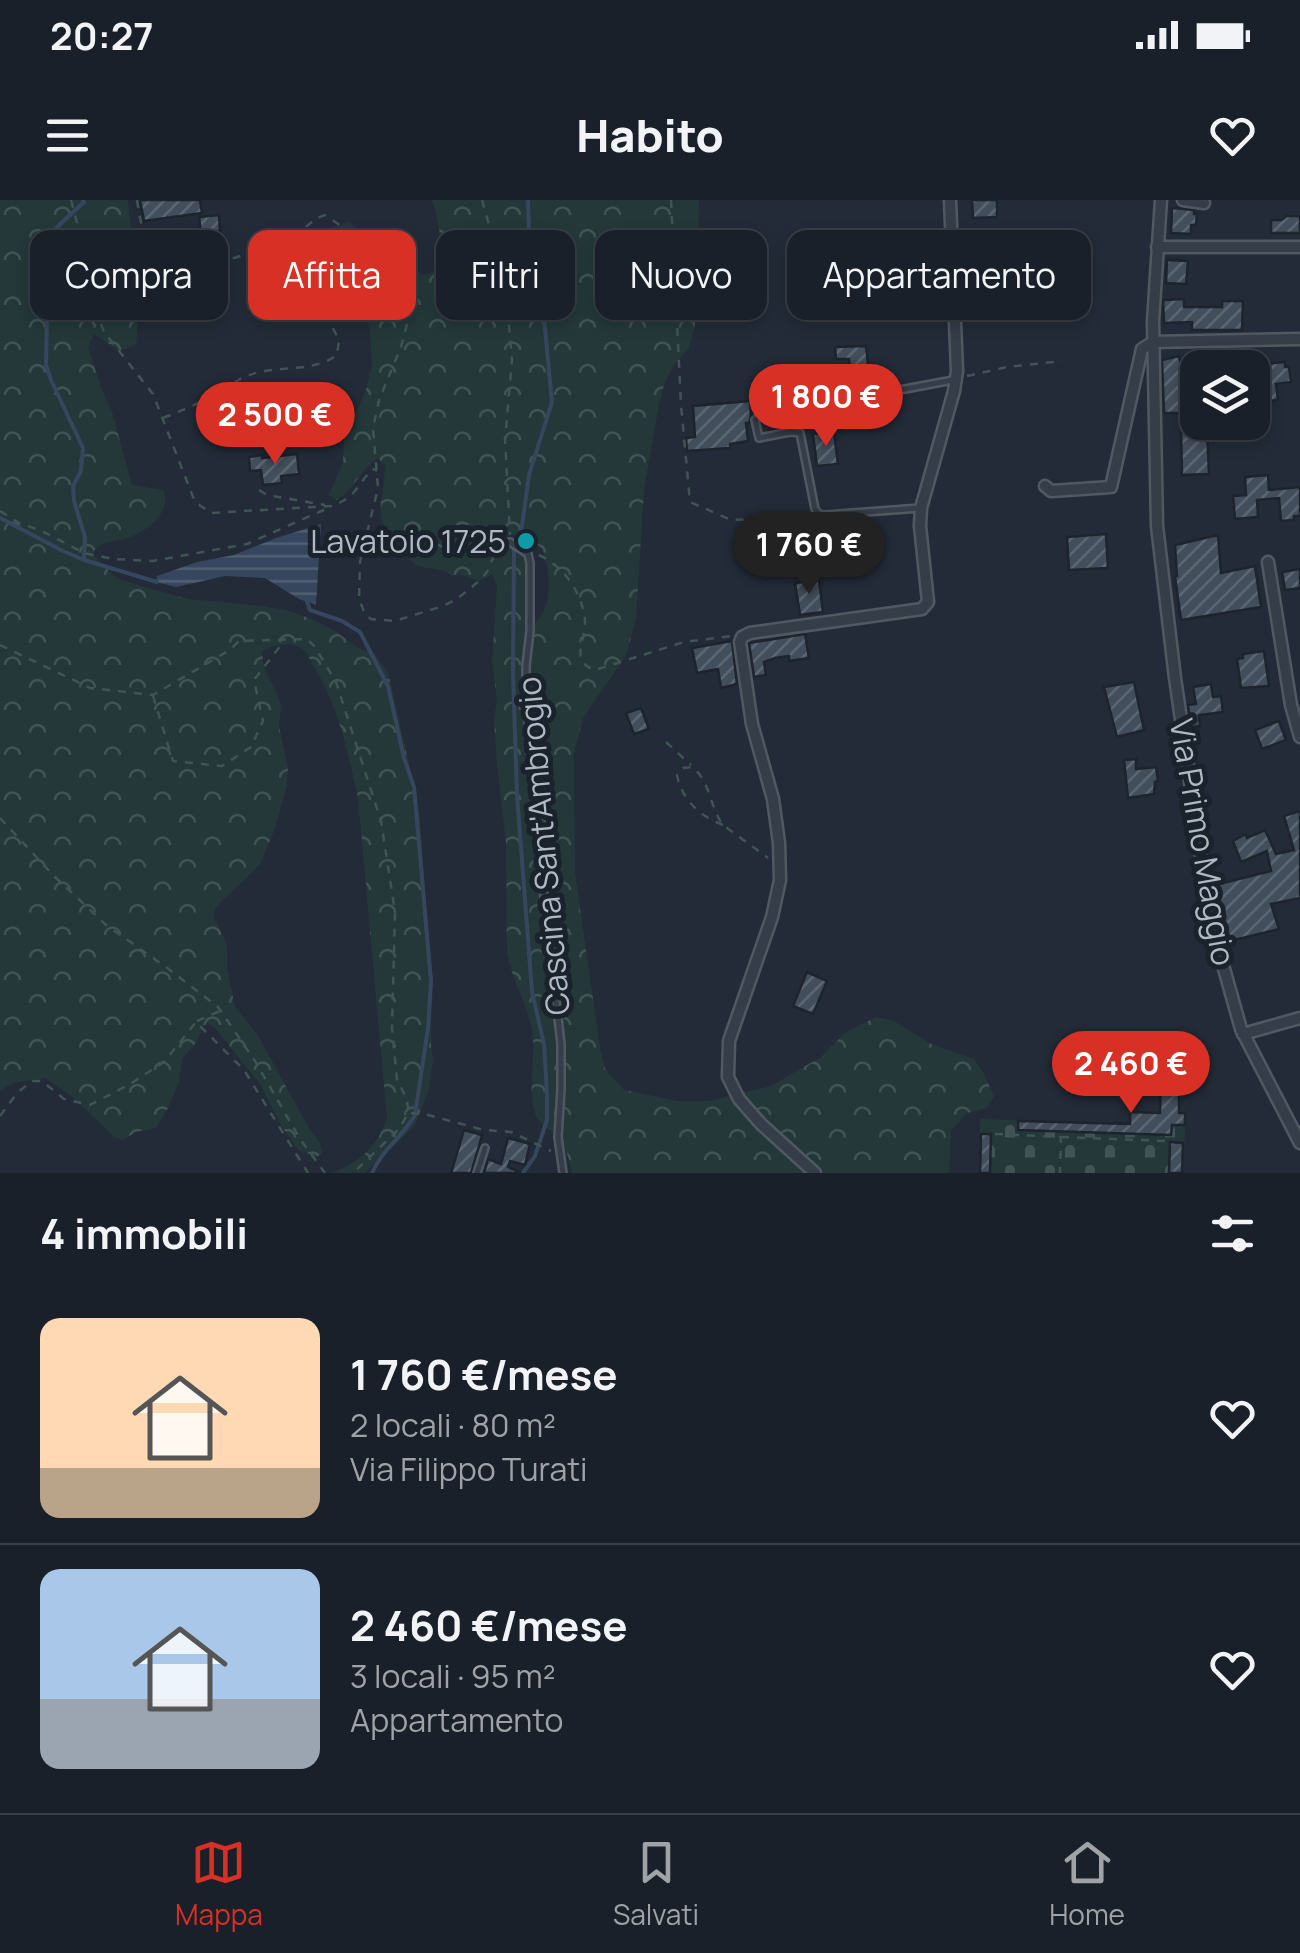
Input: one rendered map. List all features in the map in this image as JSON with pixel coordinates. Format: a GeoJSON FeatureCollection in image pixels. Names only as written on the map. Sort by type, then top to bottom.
{"type":"FeatureCollection","features":[{"type":"Feature","properties":{"kind":"street"},"geometry":{"type":"LineString","coordinates":[[815,1173],[761,1124],[728,1077],[729,1041],[775,908],[780,869],[773,799],[752,724],[741,639],[750,633],[922,609],[928,602],[920,526],[922,508],[956,379],[950,200]]}},
{"type":"Feature","properties":{"kind":"street","name":"Via Primo Maggio"},"geometry":{"type":"LineString","coordinates":[[1161,200],[1152,342],[1156,526],[1206,891],[1220,958],[1244,1034],[1300,1143]]}},
{"type":"Feature","properties":{"kind":"street"},"geometry":{"type":"LineString","coordinates":[[1183,200],[1204,203]]}},
{"type":"Feature","properties":{"kind":"street"},"geometry":{"type":"LineString","coordinates":[[1157,247],[1300,247]]}},
{"type":"Feature","properties":{"kind":"street"},"geometry":{"type":"LineString","coordinates":[[1045,486],[1051,491],[1111,488],[1142,349],[1152,342],[1300,339]]}},
{"type":"Feature","properties":{"kind":"street"},"geometry":{"type":"LineString","coordinates":[[1268,562],[1300,737]]}},
{"type":"Feature","properties":{"kind":"street"},"geometry":{"type":"LineString","coordinates":[[1244,1034],[1300,1018]]}},
{"type":"Feature","properties":{"kind":"lane"},"geometry":{"type":"LineString","coordinates":[[922,508],[819,514],[800,433],[759,438],[755,420],[956,379]]}},
{"type":"Feature","properties":{"kind":"lane"},"geometry":{"type":"LineString","coordinates":[[510,542],[528,554]]}},
{"type":"Feature","properties":{"kind":"lane","name":"Cascina Sant'Ambrogio"},"geometry":{"type":"LineString","coordinates":[[528,554],[526,705],[561,1044],[558,1137],[563,1173]]}},
{"type":"Feature","properties":{"kind":"lane"},"geometry":{"type":"LineString","coordinates":[[476,1173],[485,1148]]}},
{"type":"Feature","properties":{"kind":"path"},"geometry":{"type":"LineString","coordinates":[[71,200],[86,282],[104,332],[153,394],[195,502],[211,513],[332,506]]}},
{"type":"Feature","properties":{"kind":"path"},"geometry":{"type":"LineString","coordinates":[[137,200],[146,244],[160,264],[174,269],[201,268],[248,252]]}},
{"type":"Feature","properties":{"kind":"path"},"geometry":{"type":"LineString","coordinates":[[408,320],[379,400],[374,428],[378,488],[360,562],[359,598],[365,614],[372,619],[396,621],[457,599],[487,572],[510,542],[506,440],[512,360],[505,282],[482,200]]}},
{"type":"Feature","properties":{"kind":"path"},"geometry":{"type":"LineString","coordinates":[[671,200],[690,502],[730,520],[792,518]]}},
{"type":"Feature","properties":{"kind":"path"},"geometry":{"type":"LineString","coordinates":[[302,230],[313,218],[325,215],[350,230]]}},
{"type":"Feature","properties":{"kind":"path"},"geometry":{"type":"LineString","coordinates":[[162,418],[256,372],[327,362],[337,355],[338,340],[328,320]]}},
{"type":"Feature","properties":{"kind":"path"},"geometry":{"type":"LineString","coordinates":[[956,379],[1008,366],[1062,361]]}},
{"type":"Feature","properties":{"kind":"path"},"geometry":{"type":"LineString","coordinates":[[0,511],[84,552],[113,560],[152,561],[248,544],[347,500],[369,472],[378,471]]}},
{"type":"Feature","properties":{"kind":"path"},"geometry":{"type":"LineString","coordinates":[[259,490],[332,506]]}},
{"type":"Feature","properties":{"kind":"path"},"geometry":{"type":"LineString","coordinates":[[528,554],[544,557],[559,567],[580,600],[586,623],[580,644],[582,661],[587,667],[595,670],[684,642],[712,637],[741,639]]}},
{"type":"Feature","properties":{"kind":"path"},"geometry":{"type":"LineString","coordinates":[[0,645],[90,688],[153,695],[239,641],[307,639],[315,646],[336,682],[381,822],[394,912],[392,1028],[397,1080],[410,1112],[399,1129],[353,1173]]}},
{"type":"Feature","properties":{"kind":"path"},"geometry":{"type":"LineString","coordinates":[[153,695],[173,761],[222,766],[251,747],[262,721],[254,680],[285,640]]}},
{"type":"Feature","properties":{"kind":"path"},"geometry":{"type":"LineString","coordinates":[[666,742],[700,773],[723,826]]}},
{"type":"Feature","properties":{"kind":"path"},"geometry":{"type":"LineString","coordinates":[[692,766],[676,774],[689,802],[709,820],[757,848],[780,869]]}},
{"type":"Feature","properties":{"kind":"path"},"geometry":{"type":"LineString","coordinates":[[0,818],[106,925],[220,1011],[324,1173]]}},
{"type":"Feature","properties":{"kind":"path"},"geometry":{"type":"LineString","coordinates":[[0,1116],[32,1081],[42,1081],[64,1099],[90,1105],[164,1062],[196,1022],[220,1011]]}},
{"type":"Feature","properties":{"kind":"path"},"geometry":{"type":"LineString","coordinates":[[196,1022],[244,1070],[308,1173]]}},
{"type":"Feature","properties":{"kind":"path"},"geometry":{"type":"LineString","coordinates":[[410,1112],[484,1130],[511,1132],[551,1152]]}},
{"type":"Feature","properties":{"kind":"path"},"geometry":{"type":"LineString","coordinates":[[996,1134],[1166,1141]]}},
{"type":"Feature","properties":{"kind":"path"},"geometry":{"type":"LineString","coordinates":[[1060,1173],[1061,1137]]}},
{"type":"Feature","properties":{"kind":"green space"},"geometry":{"type":"Polygon","coordinates":[[[0,200],[128,200],[131,230],[30,230],[30,320],[138,320],[136,344],[120,351],[94,334],[88,347],[112,412],[132,485],[163,490],[164,505],[143,530],[104,543],[92,554],[116,578],[151,589],[188,599],[290,611],[309,618],[358,648],[374,653],[388,672],[419,808],[432,985],[433,1058],[429,1089],[415,1125],[365,1173],[332,1173],[367,1152],[387,1118],[358,798],[336,713],[322,680],[302,648],[280,645],[262,651],[264,667],[281,706],[279,726],[288,769],[286,788],[260,864],[221,902],[214,917],[227,945],[235,1007],[257,1034],[320,1143],[322,1153],[317,1157],[298,1150],[260,1084],[207,1023],[182,1059],[179,1082],[156,1128],[136,1132],[123,1140],[114,1137],[73,1097],[45,1078],[13,1083],[0,1091],[0,200]]]}},
{"type":"Feature","properties":{"kind":"green space"},"geometry":{"type":"Polygon","coordinates":[[[432,200],[699,200],[698,230],[595,230],[595,320],[696,320],[689,348],[674,365],[659,404],[644,489],[636,618],[626,655],[583,718],[574,753],[575,873],[605,1069],[624,1090],[678,1101],[709,1101],[771,1086],[821,1057],[845,1033],[876,1017],[894,1021],[931,1044],[974,1059],[994,1096],[987,1108],[967,1113],[951,1130],[949,1173],[572,1173],[561,1141],[536,1116],[531,1028],[507,951],[506,843],[492,663],[497,586],[492,574],[479,581],[459,574],[452,576],[415,564],[402,551],[389,536],[381,517],[385,466],[378,458],[337,500],[329,495],[343,462],[344,440],[366,390],[372,365],[367,320],[416,320],[416,270],[423,275],[433,272],[436,261],[436,320],[575,320],[575,230],[439,230],[432,200]],[[508,535],[504,544],[525,558],[535,623],[545,609],[549,582],[538,545],[529,536],[508,535]]]}},
{"type":"Feature","properties":{"kind":"green space"},"geometry":{"type":"Polygon","coordinates":[[[349,222],[360,230],[327,229],[349,222]]]}},
{"type":"Feature","properties":{"kind":"green space"},"geometry":{"type":"Polygon","coordinates":[[[980,1119],[1185,1126],[1183,1173],[979,1173],[980,1119]]]}},
{"type":"Feature","properties":{"kind":"water"},"geometry":{"type":"Polygon","coordinates":[[[321,524],[316,605],[265,578],[225,576],[176,587],[156,582],[157,576],[234,555],[321,524]]]}},
{"type":"Feature","properties":{"kind":"building"},"geometry":{"type":"Polygon","coordinates":[[[140,200],[200,200],[202,213],[144,221],[140,200]]]}},
{"type":"Feature","properties":{"kind":"building"},"geometry":{"type":"Polygon","coordinates":[[[972,200],[997,200],[997,217],[973,218],[972,200]]]}},
{"type":"Feature","properties":{"kind":"building"},"geometry":{"type":"Polygon","coordinates":[[[1172,208],[1194,210],[1197,214],[1191,234],[1171,233],[1172,208]]]}},
{"type":"Feature","properties":{"kind":"building"},"geometry":{"type":"Polygon","coordinates":[[[219,215],[220,230],[201,230],[199,217],[219,215]]]}},
{"type":"Feature","properties":{"kind":"building"},"geometry":{"type":"Polygon","coordinates":[[[1300,216],[1300,233],[1271,233],[1271,220],[1300,216]]]}},
{"type":"Feature","properties":{"kind":"building"},"geometry":{"type":"Polygon","coordinates":[[[1167,260],[1188,261],[1186,284],[1166,283],[1167,260]]]}},
{"type":"Feature","properties":{"kind":"building"},"geometry":{"type":"Polygon","coordinates":[[[1184,299],[1184,307],[1222,307],[1222,301],[1243,301],[1242,330],[1192,330],[1192,322],[1164,323],[1163,300],[1184,299]]]}},
{"type":"Feature","properties":{"kind":"building"},"geometry":{"type":"Polygon","coordinates":[[[866,346],[870,381],[850,382],[849,359],[836,359],[835,347],[866,346]]]}},
{"type":"Feature","properties":{"kind":"building"},"geometry":{"type":"Polygon","coordinates":[[[1179,356],[1180,413],[1164,413],[1162,360],[1179,356]]]}},
{"type":"Feature","properties":{"kind":"building"},"geometry":{"type":"Polygon","coordinates":[[[1285,362],[1291,382],[1276,384],[1278,400],[1270,401],[1270,364],[1285,362]]]}},
{"type":"Feature","properties":{"kind":"building"},"geometry":{"type":"Polygon","coordinates":[[[279,393],[290,394],[288,412],[277,410],[279,393]]]}},
{"type":"Feature","properties":{"kind":"building"},"geometry":{"type":"Polygon","coordinates":[[[750,401],[748,441],[730,444],[730,448],[687,451],[686,438],[695,437],[693,406],[750,401]]]}},
{"type":"Feature","properties":{"kind":"building"},"geometry":{"type":"Polygon","coordinates":[[[294,415],[309,416],[307,434],[293,433],[294,415]]]}},
{"type":"Feature","properties":{"kind":"building"},"geometry":{"type":"Polygon","coordinates":[[[800,415],[803,427],[770,430],[768,421],[800,415]]]}},
{"type":"Feature","properties":{"kind":"building"},"geometry":{"type":"Polygon","coordinates":[[[834,432],[838,464],[817,466],[813,434],[834,432]]]}},
{"type":"Feature","properties":{"kind":"building"},"geometry":{"type":"Polygon","coordinates":[[[1181,440],[1208,440],[1209,474],[1182,475],[1181,440]]]}},
{"type":"Feature","properties":{"kind":"building"},"geometry":{"type":"Polygon","coordinates":[[[297,454],[299,474],[281,476],[282,483],[263,485],[261,470],[250,471],[249,457],[297,454]]]}},
{"type":"Feature","properties":{"kind":"building"},"geometry":{"type":"Polygon","coordinates":[[[1268,475],[1269,490],[1300,487],[1300,516],[1281,521],[1279,498],[1257,500],[1258,517],[1235,519],[1233,496],[1246,495],[1245,477],[1268,475]]]}},
{"type":"Feature","properties":{"kind":"building"},"geometry":{"type":"Polygon","coordinates":[[[1106,534],[1108,568],[1069,570],[1067,537],[1106,534]]]}},
{"type":"Feature","properties":{"kind":"building"},"geometry":{"type":"Polygon","coordinates":[[[1218,535],[1221,573],[1255,566],[1261,607],[1181,620],[1175,545],[1218,535]]]}},
{"type":"Feature","properties":{"kind":"building"},"geometry":{"type":"Polygon","coordinates":[[[1300,569],[1300,588],[1285,590],[1282,572],[1300,569]]]}},
{"type":"Feature","properties":{"kind":"building"},"geometry":{"type":"Polygon","coordinates":[[[819,580],[823,612],[800,615],[795,583],[819,580]]]}},
{"type":"Feature","properties":{"kind":"building"},"geometry":{"type":"Polygon","coordinates":[[[805,634],[809,658],[775,658],[764,662],[766,675],[754,677],[749,643],[805,634]]]}},
{"type":"Feature","properties":{"kind":"building"},"geometry":{"type":"Polygon","coordinates":[[[732,641],[737,684],[721,688],[718,669],[697,673],[692,648],[732,641]]]}},
{"type":"Feature","properties":{"kind":"building"},"geometry":{"type":"Polygon","coordinates":[[[1264,651],[1269,686],[1241,688],[1237,659],[1243,658],[1243,654],[1264,651]]]}},
{"type":"Feature","properties":{"kind":"building"},"geometry":{"type":"Polygon","coordinates":[[[1134,682],[1144,730],[1117,737],[1104,687],[1134,682]]]}},
{"type":"Feature","properties":{"kind":"building"},"geometry":{"type":"Polygon","coordinates":[[[1211,684],[1213,697],[1221,696],[1223,712],[1199,715],[1200,726],[1191,727],[1188,705],[1196,704],[1193,687],[1211,684]]]}},
{"type":"Feature","properties":{"kind":"building"},"geometry":{"type":"Polygon","coordinates":[[[641,708],[649,729],[634,734],[626,713],[641,708]]]}},
{"type":"Feature","properties":{"kind":"building"},"geometry":{"type":"Polygon","coordinates":[[[1279,721],[1286,740],[1262,749],[1255,730],[1279,721]]]}},
{"type":"Feature","properties":{"kind":"building"},"geometry":{"type":"Polygon","coordinates":[[[1136,759],[1136,769],[1156,767],[1158,781],[1154,794],[1128,798],[1124,760],[1136,759]]]}},
{"type":"Feature","properties":{"kind":"building"},"geometry":{"type":"Polygon","coordinates":[[[1300,811],[1300,898],[1271,904],[1279,929],[1226,942],[1215,885],[1271,871],[1267,851],[1241,862],[1233,841],[1265,830],[1276,854],[1294,850],[1284,816],[1300,811]]]}},
{"type":"Feature","properties":{"kind":"building"},"geometry":{"type":"Polygon","coordinates":[[[807,972],[827,981],[813,1014],[793,1006],[807,972]]]}},
{"type":"Feature","properties":{"kind":"building"},"geometry":{"type":"Polygon","coordinates":[[[1161,1074],[1187,1074],[1187,1084],[1179,1084],[1179,1113],[1185,1113],[1185,1125],[1172,1125],[1171,1135],[1018,1130],[1018,1121],[1130,1124],[1130,1112],[1160,1113],[1161,1074]]]}},
{"type":"Feature","properties":{"kind":"building"},"geometry":{"type":"Polygon","coordinates":[[[464,1130],[482,1135],[471,1173],[451,1173],[464,1130]]]}},
{"type":"Feature","properties":{"kind":"building"},"geometry":{"type":"Polygon","coordinates":[[[981,1134],[991,1134],[990,1173],[980,1173],[981,1134]]]}},
{"type":"Feature","properties":{"kind":"building"},"geometry":{"type":"Polygon","coordinates":[[[508,1138],[530,1144],[525,1165],[510,1161],[508,1167],[521,1173],[484,1173],[488,1159],[501,1164],[508,1138]]]}},
{"type":"Feature","properties":{"kind":"building"},"geometry":{"type":"Polygon","coordinates":[[[1170,1142],[1183,1143],[1182,1173],[1169,1173],[1170,1142]]]}},
{"type":"Feature","properties":{"kind":"waterway"},"geometry":{"type":"LineString","coordinates":[[83,200],[40,243],[47,313],[46,365],[83,448],[81,471],[73,486],[85,537],[84,558]]}},
{"type":"Feature","properties":{"kind":"waterway"},"geometry":{"type":"LineString","coordinates":[[521,533],[529,475],[552,402],[528,200]]}},
{"type":"Feature","properties":{"kind":"waterway"},"geometry":{"type":"LineString","coordinates":[[0,518],[84,560],[157,582]]}},
{"type":"Feature","properties":{"kind":"waterway"},"geometry":{"type":"LineString","coordinates":[[514,548],[517,795],[532,992],[544,1044],[547,1094],[547,1120],[535,1156],[523,1173]]}},
{"type":"Feature","properties":{"kind":"waterway"},"geometry":{"type":"LineString","coordinates":[[307,602],[310,610],[360,632],[388,686],[414,787],[431,981],[428,1028],[415,1115],[372,1173]]}},
{"type":"Feature","properties":{"kind":"place","name":"Lavatoio 1725"},"geometry":{"type":"Point","coordinates":[526,541]}}]}
